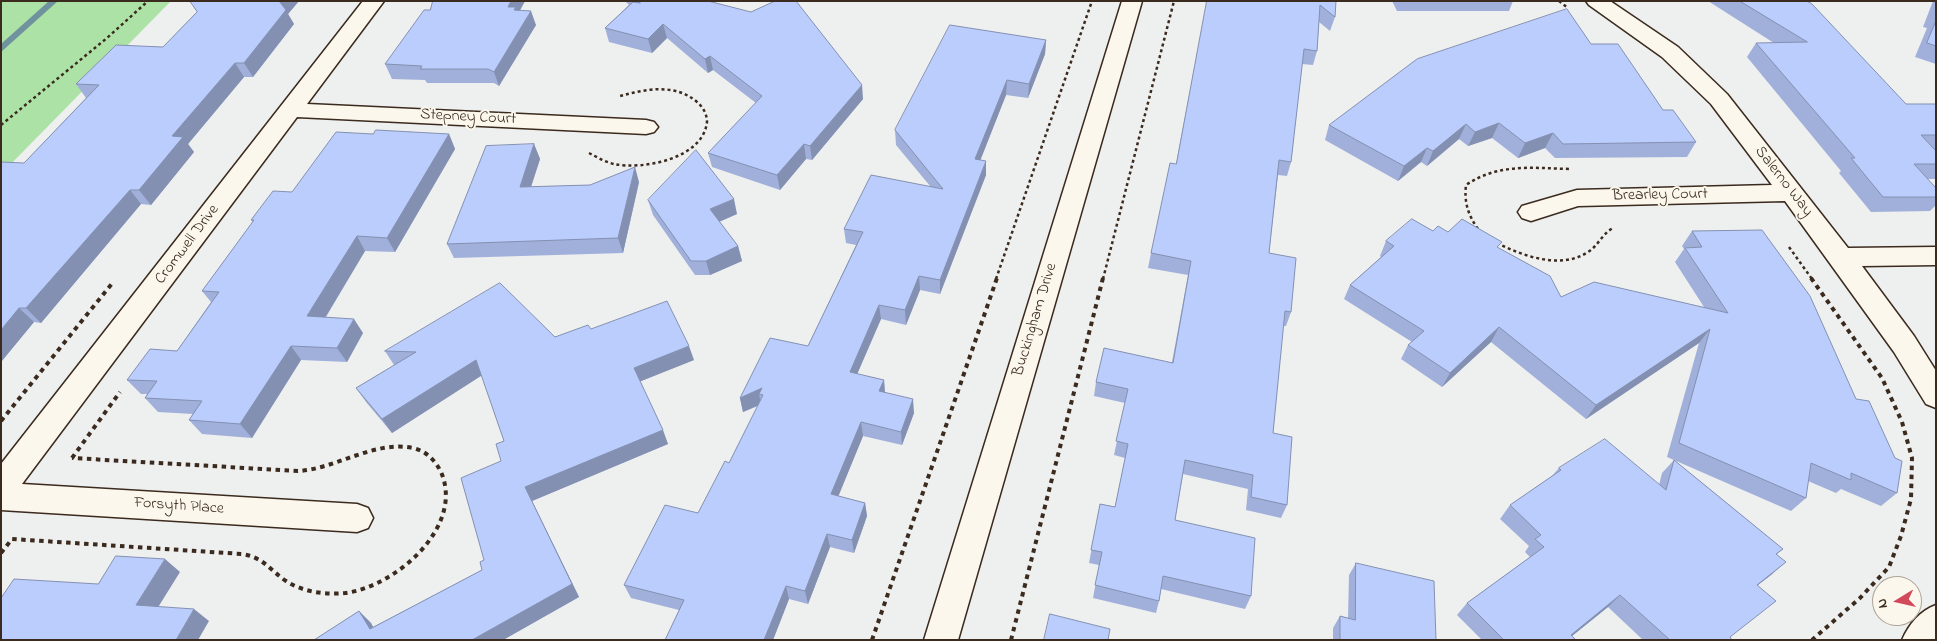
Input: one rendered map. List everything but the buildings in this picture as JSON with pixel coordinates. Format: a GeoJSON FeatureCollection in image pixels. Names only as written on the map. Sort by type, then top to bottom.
{"type":"FeatureCollection","features":[{"type":"Feature","properties":{"kind":"street","name":"Cromwell Drive"},"geometry":{"type":"LineString","coordinates":[[1,488],[374,1]]}},
{"type":"Feature","properties":{"kind":"street","name":"Buckingham Drive"},"geometry":{"type":"LineString","coordinates":[[941,640],[1132,1]]}},
{"type":"Feature","properties":{"kind":"street","name":"Salerno Way"},"geometry":{"type":"LineString","coordinates":[[1596,1],[1670,52],[1719,99],[1841,257],[1904,344],[1936,396]]}},
{"type":"Feature","properties":{"kind":"street","name":"Stepney Court"},"geometry":{"type":"LineString","coordinates":[[291,110],[646,127]]}},
{"type":"Feature","properties":{"kind":"street","name":"Brearley Court"},"geometry":{"type":"LineString","coordinates":[[1531,212],[1577,198],[1791,193]]}},
{"type":"Feature","properties":{"kind":"street"},"geometry":{"type":"LineString","coordinates":[[1841,257],[1936,256]]}},
{"type":"Feature","properties":{"kind":"street","name":"Forsyth Place"},"geometry":{"type":"LineString","coordinates":[[1,496],[357,518]]}},
{"type":"Feature","properties":{"kind":"street"},"geometry":{"type":"LineString","coordinates":[[1919,640],[1936,621]]}},
{"type":"Feature","properties":{"kind":"path"},"geometry":{"type":"LineString","coordinates":[[1,125],[107,38],[148,1]]}},
{"type":"Feature","properties":{"kind":"path"},"geometry":{"type":"LineString","coordinates":[[872,640],[1092,1]]}},
{"type":"Feature","properties":{"kind":"path"},"geometry":{"type":"LineString","coordinates":[[1011,640],[1174,1]]}},
{"type":"Feature","properties":{"kind":"path"},"geometry":{"type":"LineString","coordinates":[[1786,243],[1882,378],[1902,422],[1912,458],[1912,499],[1889,567],[1860,598],[1812,640]]}},
{"type":"Feature","properties":{"kind":"path"},"geometry":{"type":"LineString","coordinates":[[1,553],[12,539]]}},
{"type":"Feature","properties":{"kind":"green space"},"geometry":{"type":"Polygon","coordinates":[[[1,1],[171,1],[1,174],[1,1]]]}},
{"type":"Feature","properties":{"kind":"waterway"},"geometry":{"type":"LineString","coordinates":[[1,49],[54,1]]}}]}
